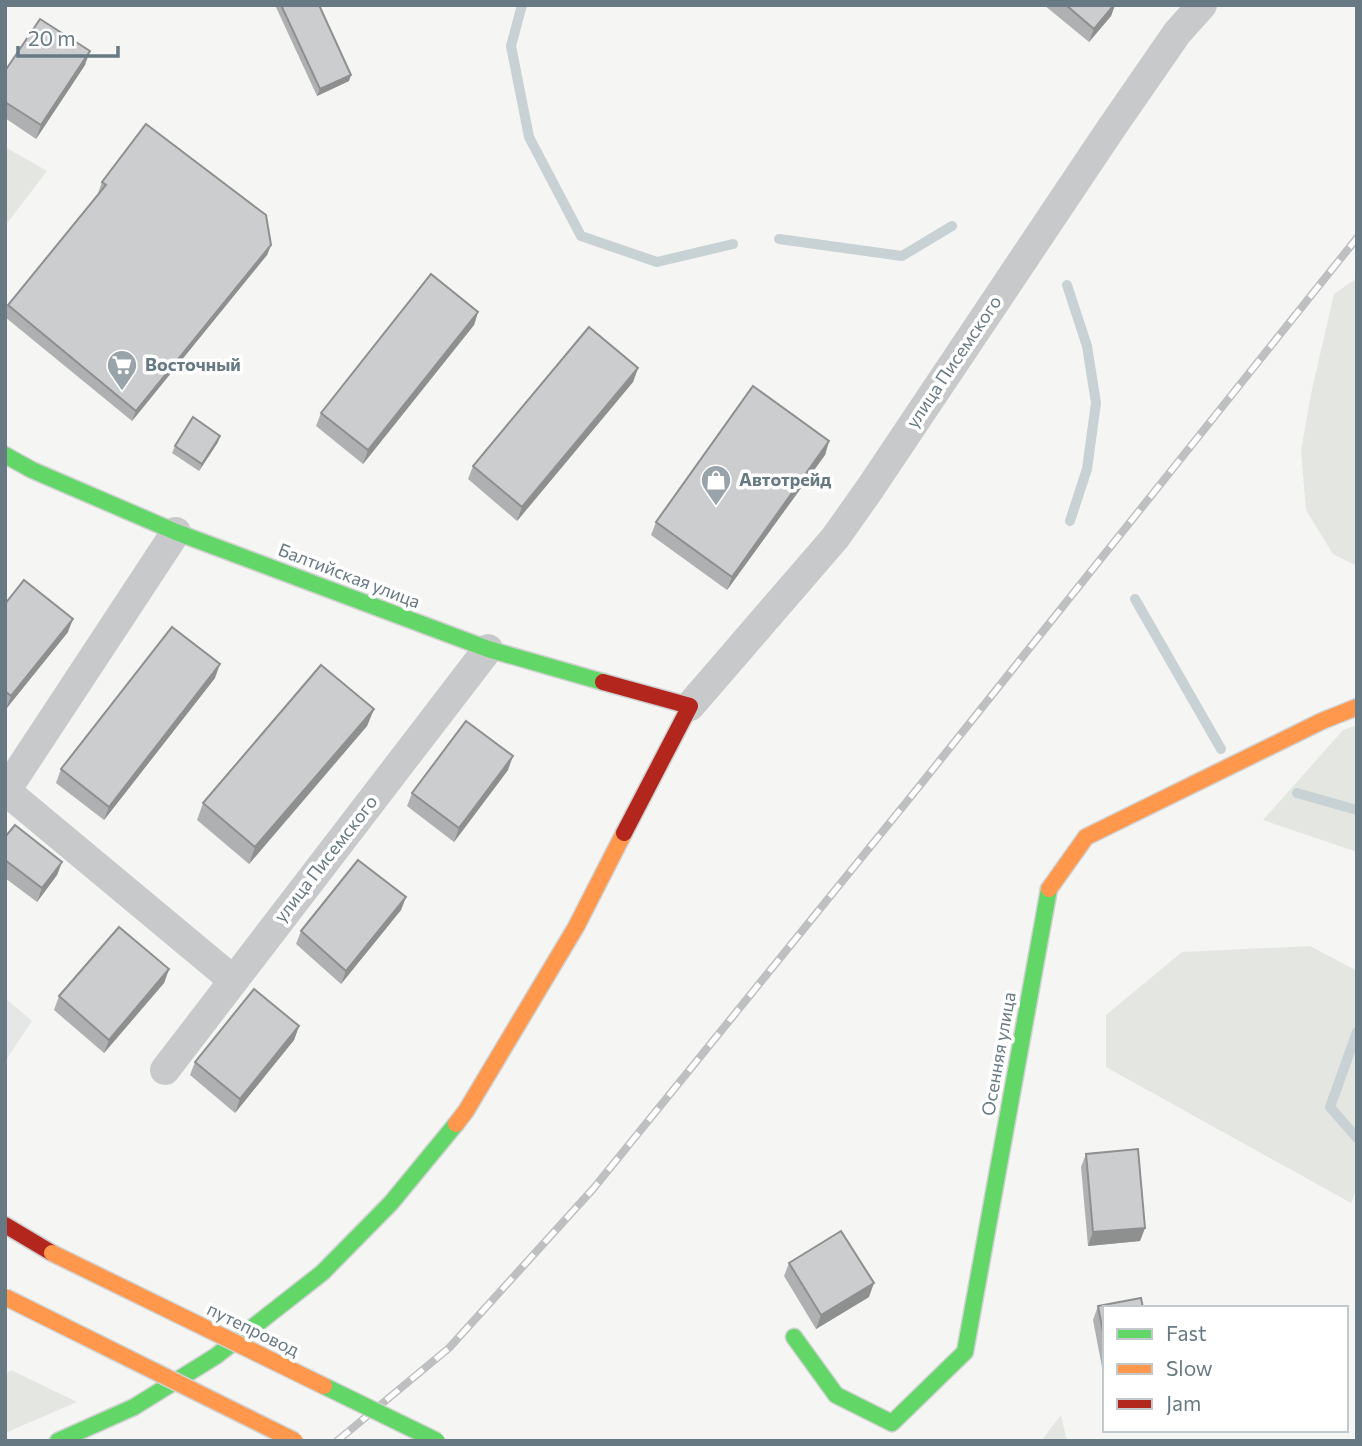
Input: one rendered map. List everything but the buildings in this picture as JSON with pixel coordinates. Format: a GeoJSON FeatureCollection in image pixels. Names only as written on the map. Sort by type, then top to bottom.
{"type":"FeatureCollection","features":[{"type":"Feature","properties":{"kind":"street","name":"улица Писемского"},"geometry":{"type":"LineString","coordinates":[[690,706],[842,528],[1110,130],[1177,33],[1202,5]]}},
{"type":"Feature","properties":{"kind":"street","name":"Балтийская улица"},"geometry":{"type":"LineString","coordinates":[[5,455],[32,470],[176,532],[488,649],[690,706]]}},
{"type":"Feature","properties":{"kind":"street"},"geometry":{"type":"LineString","coordinates":[[176,532],[6,791],[233,980]]}},
{"type":"Feature","properties":{"kind":"street","name":"улица Писемского"},"geometry":{"type":"LineString","coordinates":[[165,1070],[488,649]]}},
{"type":"Feature","properties":{"kind":"street"},"geometry":{"type":"LineString","coordinates":[[58,1441],[134,1407],[216,1356],[322,1273],[391,1203],[466,1111],[576,927],[690,706]]}},
{"type":"Feature","properties":{"kind":"street","name":"Осенняя улица"},"geometry":{"type":"LineString","coordinates":[[794,1337],[836,1395],[892,1423],[965,1352],[1049,890],[1086,837],[1322,721],[1357,707]]}},
{"type":"Feature","properties":{"kind":"street","name":"путепровод"},"geometry":{"type":"LineString","coordinates":[[5,1225],[52,1253],[437,1441]]}},
{"type":"Feature","properties":{"kind":"street"},"geometry":{"type":"LineString","coordinates":[[5,1297],[295,1441]]}},
{"type":"Feature","properties":{"kind":"shaded area"},"geometry":{"type":"Polygon","coordinates":[[[5,147],[47,171],[5,226],[5,147]]]}},
{"type":"Feature","properties":{"kind":"shaded area"},"geometry":{"type":"Polygon","coordinates":[[[1357,278],[1357,566],[1333,554],[1306,510],[1301,451],[1334,294],[1357,278]]]}},
{"type":"Feature","properties":{"kind":"shaded area"},"geometry":{"type":"Polygon","coordinates":[[[1357,725],[1357,852],[1263,820],[1343,730],[1357,725]]]}},
{"type":"Feature","properties":{"kind":"shaded area"},"geometry":{"type":"Polygon","coordinates":[[[1310,946],[1357,971],[1357,1188],[1351,1203],[1106,1067],[1106,1015],[1182,952],[1310,946]]]}},
{"type":"Feature","properties":{"kind":"shaded area"},"geometry":{"type":"Polygon","coordinates":[[[5,998],[32,1021],[5,1061],[5,998]]]}},
{"type":"Feature","properties":{"kind":"shaded area"},"geometry":{"type":"Polygon","coordinates":[[[11,1370],[77,1402],[5,1433],[5,1375],[11,1370]]]}},
{"type":"Feature","properties":{"kind":"shaded area"},"geometry":{"type":"Polygon","coordinates":[[[1061,1415],[1067,1441],[1041,1441],[1061,1415]]]}},
{"type":"Feature","properties":{"kind":"waterway"},"geometry":{"type":"LineString","coordinates":[[522,5],[511,46],[529,137],[581,236],[657,262],[733,244]]}},
{"type":"Feature","properties":{"kind":"waterway"},"geometry":{"type":"LineString","coordinates":[[779,239],[902,256],[952,226]]}},
{"type":"Feature","properties":{"kind":"waterway"},"geometry":{"type":"LineString","coordinates":[[1067,285],[1087,346],[1096,403],[1087,469],[1070,521]]}},
{"type":"Feature","properties":{"kind":"waterway"},"geometry":{"type":"LineString","coordinates":[[1135,599],[1221,749]]}},
{"type":"Feature","properties":{"kind":"waterway"},"geometry":{"type":"LineString","coordinates":[[1297,793],[1357,810]]}},
{"type":"Feature","properties":{"kind":"waterway"},"geometry":{"type":"LineString","coordinates":[[1357,1032],[1330,1107],[1357,1138]]}},
{"type":"Feature","properties":{"kind":"railway"},"geometry":{"type":"LineString","coordinates":[[337,1441],[449,1348],[593,1189],[1357,238]]}},
{"type":"Feature","properties":{"kind":"traffic: fast"},"geometry":{"type":"LineString","coordinates":[[5,455],[32,470],[176,532],[488,649],[603,682]]}},
{"type":"Feature","properties":{"kind":"traffic: fast"},"geometry":{"type":"LineString","coordinates":[[794,1337],[836,1395],[892,1423],[965,1352],[1049,889]]}},
{"type":"Feature","properties":{"kind":"traffic: fast"},"geometry":{"type":"LineString","coordinates":[[58,1441],[134,1407],[216,1356],[322,1273],[391,1203],[456,1124]]}},
{"type":"Feature","properties":{"kind":"traffic: fast"},"geometry":{"type":"LineString","coordinates":[[324,1386],[437,1441]]}},
{"type":"Feature","properties":{"kind":"traffic: slow"},"geometry":{"type":"LineString","coordinates":[[1049,889],[1086,837],[1322,721],[1357,707]]}},
{"type":"Feature","properties":{"kind":"traffic: slow"},"geometry":{"type":"LineString","coordinates":[[456,1124],[576,927],[624,833]]}},
{"type":"Feature","properties":{"kind":"traffic: slow"},"geometry":{"type":"LineString","coordinates":[[52,1253],[324,1386]]}},
{"type":"Feature","properties":{"kind":"traffic: slow"},"geometry":{"type":"LineString","coordinates":[[5,1297],[295,1441]]}},
{"type":"Feature","properties":{"kind":"traffic: jam"},"geometry":{"type":"LineString","coordinates":[[603,682],[690,706],[624,833]]}},
{"type":"Feature","properties":{"kind":"traffic: jam"},"geometry":{"type":"LineString","coordinates":[[5,1225],[52,1253]]}},
{"type":"Feature","properties":{"kind":"place","name":"Восточный"},"geometry":{"type":"Point","coordinates":[122,392]}},
{"type":"Feature","properties":{"kind":"place","name":"Автотрейд"},"geometry":{"type":"Point","coordinates":[716,507]}}]}
